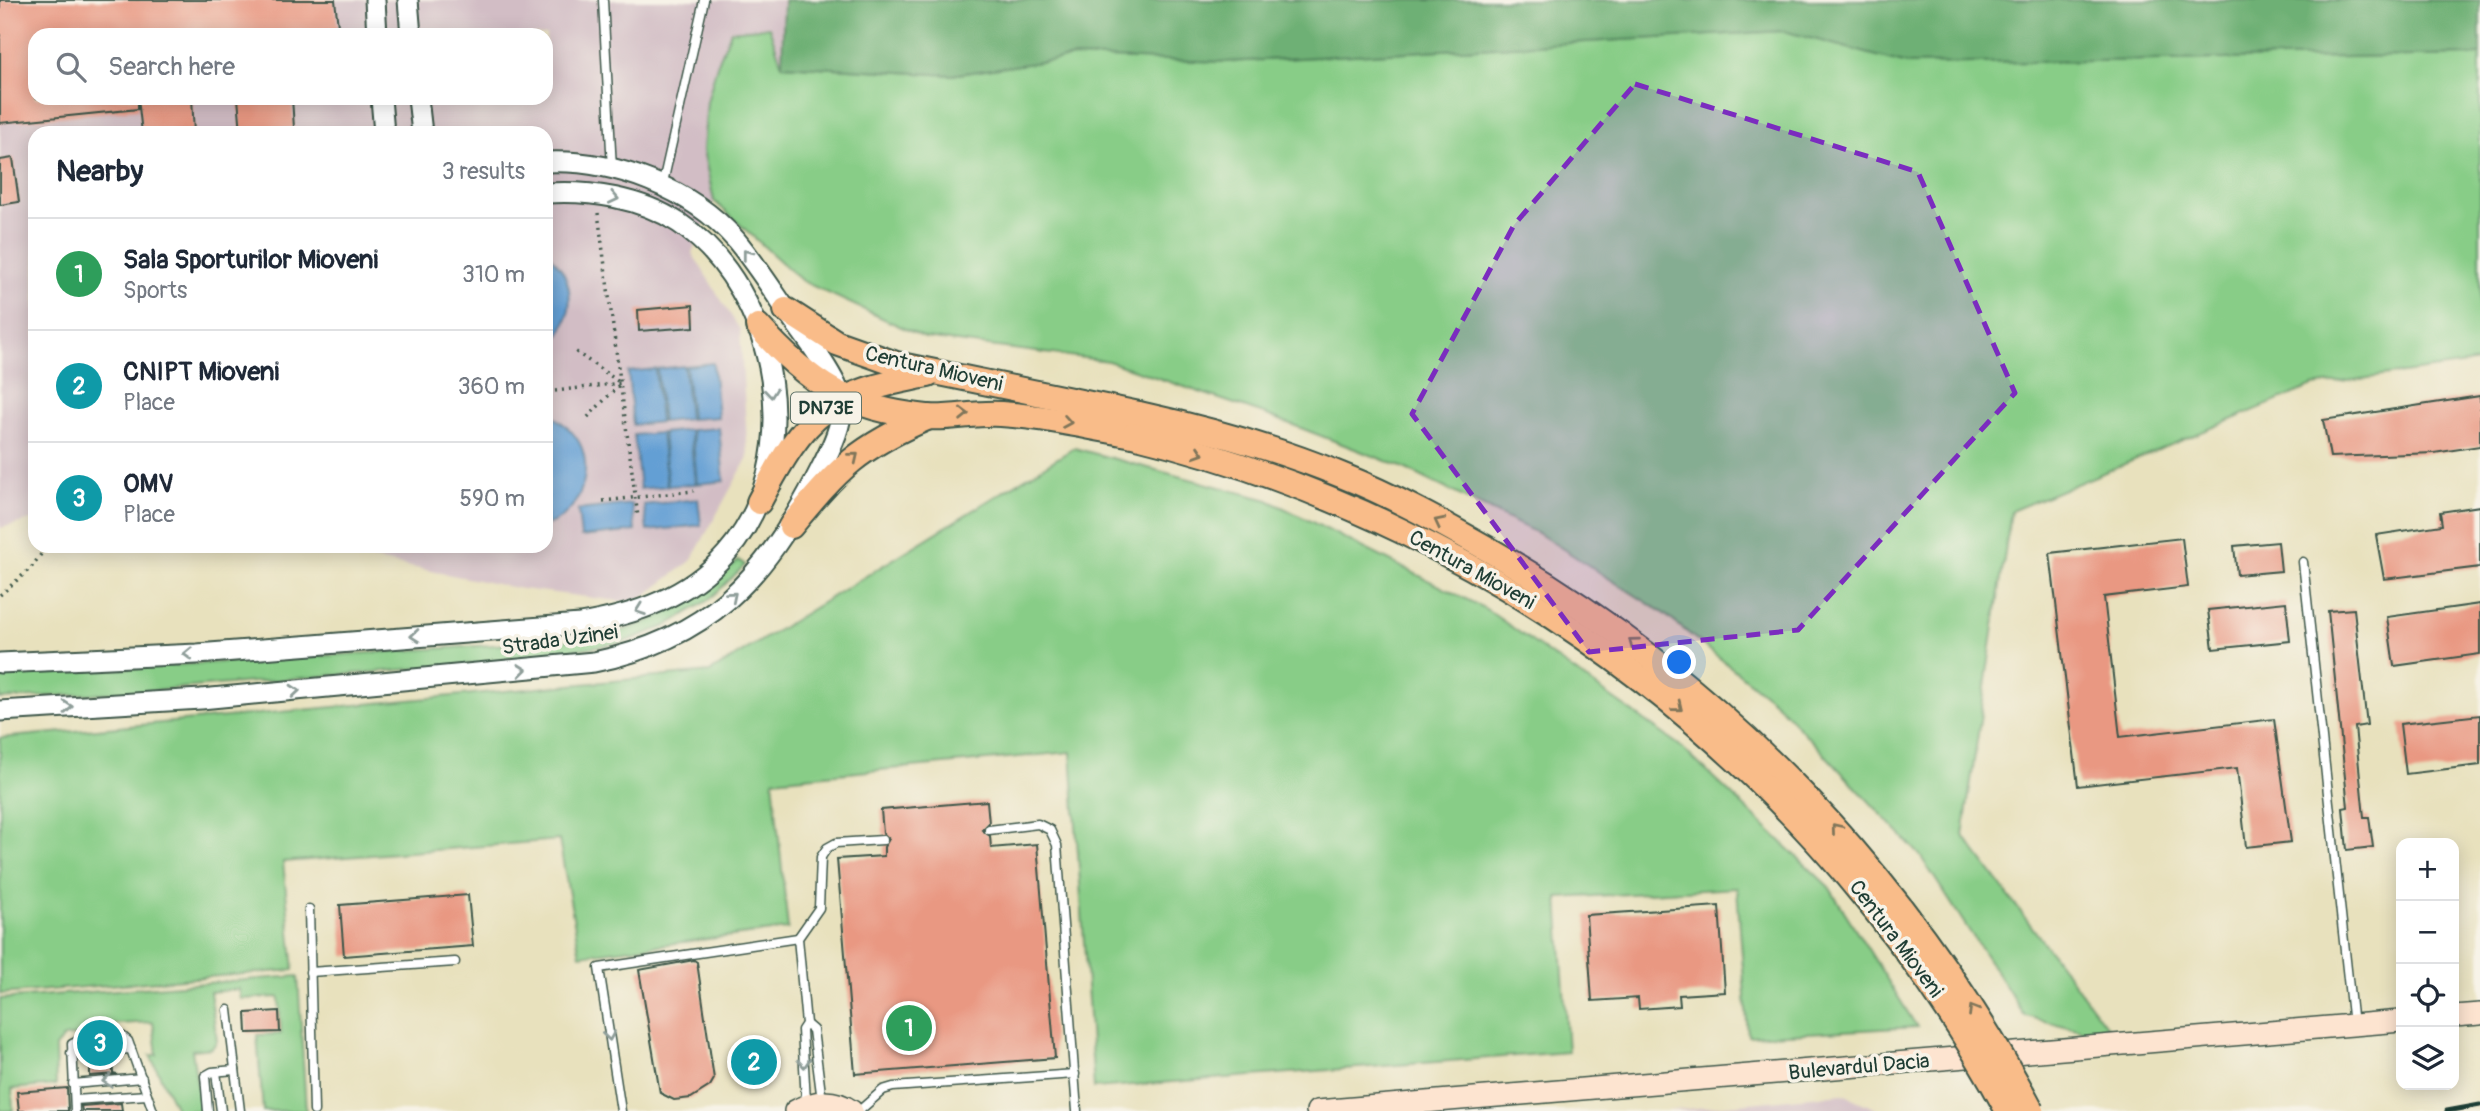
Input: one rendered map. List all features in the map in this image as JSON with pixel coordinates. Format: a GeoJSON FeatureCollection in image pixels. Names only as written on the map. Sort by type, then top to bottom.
{"type":"FeatureCollection","features":[{"type":"Feature","properties":{"kind":"highway","name":"Centura Mioveni"},"geometry":{"type":"LineString","coordinates":[[786,310],[837,343],[864,354],[1136,424],[1275,452],[1341,475],[1452,529],[1569,598],[1678,677],[1777,767],[1829,819],[1883,883],[1966,999],[2032,1111]]}},
{"type":"Feature","properties":{"kind":"highway","name":"Centura Mioveni"},"geometry":{"type":"LineString","coordinates":[[758,326],[804,373],[841,398],[929,417],[999,414],[1062,421],[1136,424],[1393,526],[1480,571],[1575,629],[1684,712],[1751,772],[1852,879],[1951,1012],[2008,1111]]}},
{"type":"Feature","properties":{"kind":"highway","name":"DN73E"},"geometry":{"type":"LineString","coordinates":[[759,502],[792,445],[818,414],[841,398],[936,374]]}},
{"type":"Feature","properties":{"kind":"highway","name":"DN73E"},"geometry":{"type":"LineString","coordinates":[[792,526],[840,469],[858,454],[877,440],[929,417]]}},
{"type":"Feature","properties":{"kind":"main road"},"geometry":{"type":"LineString","coordinates":[[2459,1016],[2480,1014]]}},
{"type":"Feature","properties":{"kind":"main road","name":"Bulevardul Dacia"},"geometry":{"type":"LineString","coordinates":[[1317,1111],[2396,1021]]}},
{"type":"Feature","properties":{"kind":"main road"},"geometry":{"type":"LineString","coordinates":[[808,1106],[835,1102],[852,1111]]}},
{"type":"Feature","properties":{"kind":"street"},"geometry":{"type":"LineString","coordinates":[[375,0],[377,28]]}},
{"type":"Feature","properties":{"kind":"street"},"geometry":{"type":"LineString","coordinates":[[408,0],[410,28]]}},
{"type":"Feature","properties":{"kind":"street"},"geometry":{"type":"LineString","coordinates":[[382,105],[384,126]]}},
{"type":"Feature","properties":{"kind":"street"},"geometry":{"type":"LineString","coordinates":[[419,105],[421,126]]}},
{"type":"Feature","properties":{"kind":"street"},"geometry":{"type":"LineString","coordinates":[[553,162],[576,161],[612,169],[662,187],[712,218],[734,238],[814,348],[841,398]]}},
{"type":"Feature","properties":{"kind":"street","name":"Strada Uzinei"},"geometry":{"type":"LineString","coordinates":[[0,663],[197,654],[537,629],[611,619],[661,602],[708,572],[739,538],[759,502],[773,445],[768,369],[758,326],[726,271],[694,236],[656,211],[595,194],[553,192]]}},
{"type":"Feature","properties":{"kind":"street","name":"Strada Uzinei"},"geometry":{"type":"LineString","coordinates":[[0,711],[303,690],[569,665],[622,656],[673,637],[728,600],[758,570],[792,526],[834,440],[841,398]]}},
{"type":"Feature","properties":{"kind":"lane"},"geometry":{"type":"LineString","coordinates":[[603,0],[612,169]]}},
{"type":"Feature","properties":{"kind":"lane"},"geometry":{"type":"LineString","coordinates":[[662,187],[704,0]]}},
{"type":"Feature","properties":{"kind":"lane"},"geometry":{"type":"LineString","coordinates":[[2303,562],[2354,1025]]}},
{"type":"Feature","properties":{"kind":"lane"},"geometry":{"type":"LineString","coordinates":[[989,830],[1038,824],[1050,830],[1057,845],[1077,1111]]}},
{"type":"Feature","properties":{"kind":"lane"},"geometry":{"type":"LineString","coordinates":[[808,1106],[802,1030],[806,1024],[798,938],[819,908],[821,857],[827,848],[836,843],[883,840]]}},
{"type":"Feature","properties":{"kind":"lane"},"geometry":{"type":"LineString","coordinates":[[309,909],[314,1111]]}},
{"type":"Feature","properties":{"kind":"lane"},"geometry":{"type":"LineString","coordinates":[[621,1111],[599,968],[798,938]]}},
{"type":"Feature","properties":{"kind":"lane"},"geometry":{"type":"LineString","coordinates":[[310,972],[454,962]]}},
{"type":"Feature","properties":{"kind":"lane"},"geometry":{"type":"LineString","coordinates":[[228,1010],[240,1111]]}},
{"type":"Feature","properties":{"kind":"lane"},"geometry":{"type":"LineString","coordinates":[[806,1024],[813,1030],[808,1106]]}},
{"type":"Feature","properties":{"kind":"lane"},"geometry":{"type":"LineString","coordinates":[[75,1111],[72,1044],[78,1040],[121,1036],[127,1038],[153,1111]]}},
{"type":"Feature","properties":{"kind":"lane"},"geometry":{"type":"LineString","coordinates":[[71,1052],[131,1049]]}},
{"type":"Feature","properties":{"kind":"lane"},"geometry":{"type":"LineString","coordinates":[[208,1111],[204,1080],[208,1074],[236,1070]]}},
{"type":"Feature","properties":{"kind":"lane"},"geometry":{"type":"LineString","coordinates":[[216,1072],[222,1111]]}},
{"type":"Feature","properties":{"kind":"lane"},"geometry":{"type":"LineString","coordinates":[[859,1111],[883,1090],[893,1087],[1075,1074]]}},
{"type":"Feature","properties":{"kind":"lane"},"geometry":{"type":"LineString","coordinates":[[73,1084],[142,1078]]}},
{"type":"Feature","properties":{"kind":"lane"},"geometry":{"type":"LineString","coordinates":[[75,1100],[147,1095]]}},
{"type":"Feature","properties":{"kind":"path"},"geometry":{"type":"LineString","coordinates":[[595,194],[638,517]]}},
{"type":"Feature","properties":{"kind":"path"},"geometry":{"type":"LineString","coordinates":[[576,352],[621,383]]}},
{"type":"Feature","properties":{"kind":"path"},"geometry":{"type":"LineString","coordinates":[[555,391],[621,383]]}},
{"type":"Feature","properties":{"kind":"path"},"geometry":{"type":"LineString","coordinates":[[585,420],[621,383]]}},
{"type":"Feature","properties":{"kind":"path"},"geometry":{"type":"LineString","coordinates":[[603,501],[694,491]]}},
{"type":"Feature","properties":{"kind":"path"},"geometry":{"type":"LineString","coordinates":[[0,595],[31,568],[42,553]]}},
{"type":"Feature","properties":{"kind":"highlighted area"},"geometry":{"type":"Polygon","coordinates":[[[1635,84],[1918,172],[2015,393],[1798,630],[1589,652],[1412,414],[1514,225],[1635,84]]]}},
{"type":"Feature","properties":{"kind":"shaded area"},"geometry":{"type":"Polygon","coordinates":[[[0,0],[784,0],[782,65],[769,27],[703,150],[714,201],[692,253],[740,330],[748,457],[691,561],[635,603],[522,589],[340,553],[553,553],[553,126],[28,126],[28,521],[0,528],[0,0]]]}},
{"type":"Feature","properties":{"kind":"shaded area"},"geometry":{"type":"Polygon","coordinates":[[[1843,1094],[1880,1111],[1666,1111],[1843,1094]]]}},
{"type":"Feature","properties":{"kind":"green space"},"geometry":{"type":"Polygon","coordinates":[[[784,0],[2480,0],[2480,55],[1907,64],[1784,31],[1227,62],[1075,57],[951,75],[782,65],[784,0]]]}},
{"type":"Feature","properties":{"kind":"green space"},"geometry":{"type":"Polygon","coordinates":[[[769,27],[782,65],[951,75],[1075,57],[1227,62],[1784,31],[1907,64],[2480,55],[2480,362],[2313,386],[2011,511],[1963,835],[2116,1039],[2025,1016],[1919,854],[1776,703],[1663,613],[1541,535],[1404,468],[1267,415],[1108,361],[925,338],[802,281],[714,201],[703,150],[707,102],[717,65],[731,31],[769,27]]]}},
{"type":"Feature","properties":{"kind":"green space"},"geometry":{"type":"Polygon","coordinates":[[[1074,448],[1268,500],[1486,609],[1679,745],[1829,887],[1917,1027],[1748,1036],[1737,888],[1558,898],[1568,1052],[1094,1088],[1071,752],[773,780],[788,929],[580,955],[559,840],[283,862],[294,970],[0,994],[0,738],[710,672],[1074,448]]]}},
{"type":"Feature","properties":{"kind":"green space"},"geometry":{"type":"Polygon","coordinates":[[[739,560],[745,565],[710,599],[666,626],[621,643],[483,663],[144,691],[0,699],[0,676],[557,641],[602,635],[635,627],[667,612],[697,593],[739,560]]]}},
{"type":"Feature","properties":{"kind":"green space"},"geometry":{"type":"Polygon","coordinates":[[[298,976],[306,1111],[263,1111],[257,1035],[281,1034],[279,997],[241,999],[239,989],[210,992],[217,1041],[212,1048],[192,1050],[201,1111],[177,1111],[150,1055],[157,1055],[153,1022],[85,1026],[85,1035],[64,1037],[55,1047],[56,1085],[12,1089],[13,1111],[0,1111],[0,999],[298,976]]]}},
{"type":"Feature","properties":{"kind":"water"},"geometry":{"type":"Polygon","coordinates":[[[553,260],[569,287],[570,301],[568,315],[553,342],[553,260]]]}},
{"type":"Feature","properties":{"kind":"water"},"geometry":{"type":"Polygon","coordinates":[[[713,363],[718,417],[691,419],[686,366],[713,363]]]}},
{"type":"Feature","properties":{"kind":"water"},"geometry":{"type":"Polygon","coordinates":[[[684,366],[689,419],[662,422],[657,369],[684,366]]]}},
{"type":"Feature","properties":{"kind":"water"},"geometry":{"type":"Polygon","coordinates":[[[655,369],[660,422],[633,425],[628,372],[655,369]]]}},
{"type":"Feature","properties":{"kind":"water"},"geometry":{"type":"Polygon","coordinates":[[[553,417],[576,437],[584,453],[585,466],[581,491],[575,502],[553,522],[553,417]]]}},
{"type":"Feature","properties":{"kind":"water"},"geometry":{"type":"Polygon","coordinates":[[[719,428],[724,481],[697,484],[692,430],[719,428]]]}},
{"type":"Feature","properties":{"kind":"water"},"geometry":{"type":"Polygon","coordinates":[[[690,430],[695,484],[668,486],[663,433],[690,430]]]}},
{"type":"Feature","properties":{"kind":"water"},"geometry":{"type":"Polygon","coordinates":[[[661,433],[667,486],[640,489],[634,435],[661,433]]]}},
{"type":"Feature","properties":{"kind":"water"},"geometry":{"type":"Polygon","coordinates":[[[698,499],[701,525],[647,531],[644,505],[698,499]]]}},
{"type":"Feature","properties":{"kind":"water"},"geometry":{"type":"Polygon","coordinates":[[[632,504],[635,531],[581,537],[578,510],[632,504]]]}},
{"type":"Feature","properties":{"kind":"building"},"geometry":{"type":"Polygon","coordinates":[[[0,0],[335,0],[338,28],[28,28],[28,105],[138,105],[138,109],[0,123],[0,0]]]}},
{"type":"Feature","properties":{"kind":"building"},"geometry":{"type":"Polygon","coordinates":[[[139,105],[192,105],[194,126],[141,126],[139,105]]]}},
{"type":"Feature","properties":{"kind":"building"},"geometry":{"type":"Polygon","coordinates":[[[239,105],[292,105],[294,126],[240,126],[239,105]]]}},
{"type":"Feature","properties":{"kind":"building"},"geometry":{"type":"Polygon","coordinates":[[[13,158],[19,202],[0,205],[0,160],[13,158]]]}},
{"type":"Feature","properties":{"kind":"building"},"geometry":{"type":"Polygon","coordinates":[[[693,305],[694,327],[639,331],[638,310],[693,305]]]}},
{"type":"Feature","properties":{"kind":"building"},"geometry":{"type":"Polygon","coordinates":[[[2480,396],[2480,446],[2434,453],[2330,457],[2323,420],[2480,396]]]}},
{"type":"Feature","properties":{"kind":"building"},"geometry":{"type":"Polygon","coordinates":[[[2480,506],[2480,567],[2384,579],[2376,535],[2442,525],[2440,512],[2480,506]]]}},
{"type":"Feature","properties":{"kind":"building"},"geometry":{"type":"Polygon","coordinates":[[[2182,538],[2188,587],[2104,597],[2120,737],[2274,719],[2291,842],[2246,847],[2237,768],[2078,786],[2050,553],[2182,538]]]}},
{"type":"Feature","properties":{"kind":"building"},"geometry":{"type":"Polygon","coordinates":[[[2278,542],[2281,571],[2237,575],[2234,546],[2278,542]]]}},
{"type":"Feature","properties":{"kind":"building"},"geometry":{"type":"Polygon","coordinates":[[[2286,602],[2290,641],[2213,649],[2208,610],[2286,602]]]}},
{"type":"Feature","properties":{"kind":"building"},"geometry":{"type":"Polygon","coordinates":[[[2480,604],[2480,654],[2394,666],[2387,617],[2480,604]]]}},
{"type":"Feature","properties":{"kind":"building"},"geometry":{"type":"Polygon","coordinates":[[[2354,609],[2367,725],[2355,727],[2364,817],[2369,817],[2373,847],[2347,850],[2343,808],[2348,807],[2328,611],[2354,609]]]}},
{"type":"Feature","properties":{"kind":"building"},"geometry":{"type":"Polygon","coordinates":[[[2480,715],[2480,765],[2406,774],[2400,724],[2480,715]]]}},
{"type":"Feature","properties":{"kind":"building"},"geometry":{"type":"Polygon","coordinates":[[[987,801],[989,823],[982,830],[990,836],[991,848],[1037,844],[1055,1058],[855,1074],[837,859],[884,856],[884,847],[889,839],[883,833],[881,810],[987,801]]]}},
{"type":"Feature","properties":{"kind":"building"},"geometry":{"type":"Polygon","coordinates":[[[468,895],[473,946],[344,956],[340,905],[468,895]]]}},
{"type":"Feature","properties":{"kind":"building"},"geometry":{"type":"Polygon","coordinates":[[[1719,906],[1725,992],[1679,995],[1680,1006],[1639,1009],[1638,998],[1592,1001],[1586,915],[1719,906]]]}},
{"type":"Feature","properties":{"kind":"building"},"geometry":{"type":"Polygon","coordinates":[[[694,960],[697,962],[714,1079],[710,1086],[691,1098],[674,1100],[660,1093],[639,970],[694,960]]]}},
{"type":"Feature","properties":{"kind":"building"},"geometry":{"type":"Polygon","coordinates":[[[279,1011],[280,1032],[247,1033],[246,1013],[279,1011]]]}},
{"type":"Feature","properties":{"kind":"building"},"geometry":{"type":"Polygon","coordinates":[[[754,1045],[765,1050],[770,1061],[765,1072],[754,1077],[743,1072],[738,1061],[743,1050],[754,1045]]]}},
{"type":"Feature","properties":{"kind":"building"},"geometry":{"type":"Polygon","coordinates":[[[112,1057],[113,1073],[117,1074],[90,1076],[90,1058],[112,1057]]]}},
{"type":"Feature","properties":{"kind":"building"},"geometry":{"type":"Polygon","coordinates":[[[67,1088],[68,1111],[19,1111],[17,1092],[67,1088]]]}},
{"type":"Feature","properties":{"kind":"building"},"geometry":{"type":"Polygon","coordinates":[[[121,1103],[122,1111],[82,1111],[81,1106],[121,1103]]]}},
{"type":"Feature","properties":{"kind":"railway"},"geometry":{"type":"LineString","coordinates":[[2447,1111],[2480,1105]]}},
{"type":"Feature","properties":{"kind":"place","name":"Sala Sporturilor Mioveni"},"geometry":{"type":"Point","coordinates":[909,1028]}},
{"type":"Feature","properties":{"kind":"place","name":"OMV"},"geometry":{"type":"Point","coordinates":[100,1043]}},
{"type":"Feature","properties":{"kind":"place","name":"CNIPT Mioveni"},"geometry":{"type":"Point","coordinates":[754,1062]}}]}
